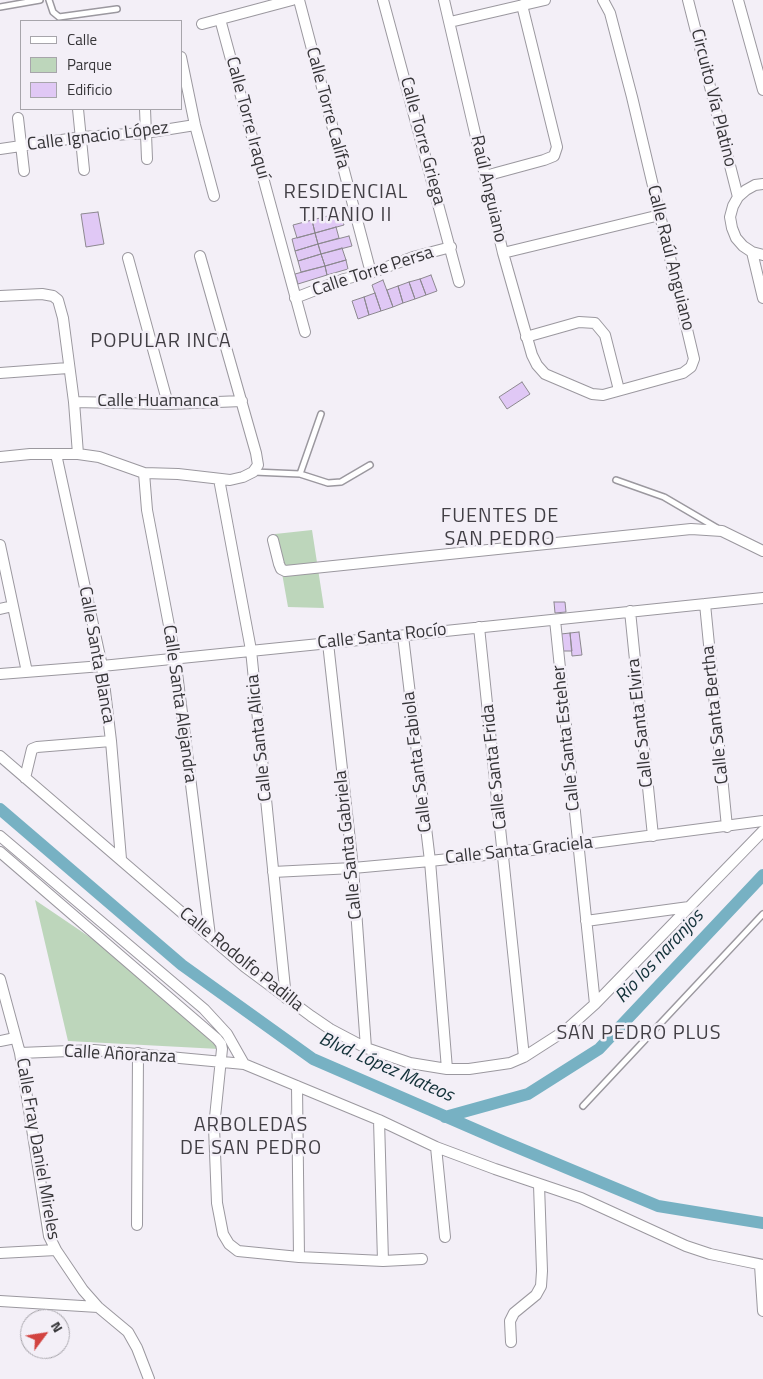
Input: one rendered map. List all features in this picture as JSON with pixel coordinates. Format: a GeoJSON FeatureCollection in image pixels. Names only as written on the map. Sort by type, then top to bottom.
{"type":"FeatureCollection","features":[{"type":"Feature","properties":{"kind":"street"},"geometry":{"type":"LineString","coordinates":[[202,24],[289,0]]}},
{"type":"Feature","properties":{"kind":"street","name":"Calle Torre Calífa"},"geometry":{"type":"LineString","coordinates":[[299,0],[371,273]]}},
{"type":"Feature","properties":{"kind":"street","name":"Calle Torre Griega"},"geometry":{"type":"LineString","coordinates":[[383,0],[459,282]]}},
{"type":"Feature","properties":{"kind":"street","name":"Raúl Anguiano"},"geometry":{"type":"LineString","coordinates":[[444,0],[503,253],[526,337],[534,360],[545,374]]}},
{"type":"Feature","properties":{"kind":"street"},"geometry":{"type":"LineString","coordinates":[[450,22],[545,0]]}},
{"type":"Feature","properties":{"kind":"street","name":"Calle Raúl Anguiano"},"geometry":{"type":"LineString","coordinates":[[545,374],[592,394],[603,395],[683,373],[691,367],[694,359],[610,12],[603,0]]}},
{"type":"Feature","properties":{"kind":"street","name":"Circuito Vía Platino"},"geometry":{"type":"LineString","coordinates":[[688,0],[738,197]]}},
{"type":"Feature","properties":{"kind":"street"},"geometry":{"type":"LineString","coordinates":[[738,0],[763,90]]}},
{"type":"Feature","properties":{"kind":"street"},"geometry":{"type":"LineString","coordinates":[[485,176],[544,160],[554,156],[557,148],[522,5]]}},
{"type":"Feature","properties":{"kind":"street","name":"Calle Torre Iraquí"},"geometry":{"type":"LineString","coordinates":[[220,19],[305,332]]}},
{"type":"Feature","properties":{"kind":"street"},"geometry":{"type":"LineString","coordinates":[[182,62],[195,125],[214,196]]}},
{"type":"Feature","properties":{"kind":"street"},"geometry":{"type":"LineString","coordinates":[[78,110],[84,170]]}},
{"type":"Feature","properties":{"kind":"street"},"geometry":{"type":"LineString","coordinates":[[145,110],[147,159]]}},
{"type":"Feature","properties":{"kind":"street"},"geometry":{"type":"LineString","coordinates":[[18,118],[24,171]]}},
{"type":"Feature","properties":{"kind":"street","name":"Calle Ignacio López"},"geometry":{"type":"LineString","coordinates":[[0,149],[82,137],[146,133],[195,125]]}},
{"type":"Feature","properties":{"kind":"street"},"geometry":{"type":"LineString","coordinates":[[763,184],[755,185],[738,197],[732,212],[732,228],[736,238],[752,252],[763,255]]}},
{"type":"Feature","properties":{"kind":"street"},"geometry":{"type":"LineString","coordinates":[[503,253],[660,215]]}},
{"type":"Feature","properties":{"kind":"street","name":"Calle Torre Persa"},"geometry":{"type":"LineString","coordinates":[[295,298],[337,281],[371,273],[413,257],[451,247]]}},
{"type":"Feature","properties":{"kind":"street"},"geometry":{"type":"LineString","coordinates":[[752,252],[763,298]]}},
{"type":"Feature","properties":{"kind":"street"},"geometry":{"type":"LineString","coordinates":[[0,457],[30,454],[78,454],[99,457],[144,473],[178,474],[230,480],[253,472],[258,465],[256,453],[200,256]]}},
{"type":"Feature","properties":{"kind":"street"},"geometry":{"type":"LineString","coordinates":[[128,258],[168,404]]}},
{"type":"Feature","properties":{"kind":"street"},"geometry":{"type":"LineString","coordinates":[[0,296],[27,294],[53,296],[58,300],[74,402],[78,454]]}},
{"type":"Feature","properties":{"kind":"street"},"geometry":{"type":"LineString","coordinates":[[526,337],[579,322],[595,323],[605,335],[620,390]]}},
{"type":"Feature","properties":{"kind":"street"},"geometry":{"type":"LineString","coordinates":[[0,373],[68,368]]}},
{"type":"Feature","properties":{"kind":"street","name":"Calle Huamanca"},"geometry":{"type":"LineString","coordinates":[[74,402],[168,404],[242,401]]}},
{"type":"Feature","properties":{"kind":"street","name":"Calle Santa Blanca"},"geometry":{"type":"LineString","coordinates":[[56,454],[102,666],[111,741],[121,859]]}},
{"type":"Feature","properties":{"kind":"street","name":"Calle Santa Alejandra"},"geometry":{"type":"LineString","coordinates":[[144,473],[147,510],[175,657],[210,936]]}},
{"type":"Feature","properties":{"kind":"street","name":"Calle Santa Alicia"},"geometry":{"type":"LineString","coordinates":[[219,479],[251,650],[286,998]]}},
{"type":"Feature","properties":{"kind":"street"},"geometry":{"type":"LineString","coordinates":[[273,540],[281,568],[284,571],[691,528],[722,531],[763,550]]}},
{"type":"Feature","properties":{"kind":"street"},"geometry":{"type":"LineString","coordinates":[[0,545],[27,672]]}},
{"type":"Feature","properties":{"kind":"street","name":"Calle Santa Rocío"},"geometry":{"type":"LineString","coordinates":[[0,674],[102,666],[763,598]]}},
{"type":"Feature","properties":{"kind":"street","name":"Calle Santa Bertha"},"geometry":{"type":"LineString","coordinates":[[705,604],[727,826]]}},
{"type":"Feature","properties":{"kind":"street"},"geometry":{"type":"LineString","coordinates":[[0,610],[13,606]]}},
{"type":"Feature","properties":{"kind":"street","name":"Calle Santa Elvira"},"geometry":{"type":"LineString","coordinates":[[630,611],[652,836]]}},
{"type":"Feature","properties":{"kind":"street","name":"Calle Santa Esteher"},"geometry":{"type":"LineString","coordinates":[[555,620],[595,1004]]}},
{"type":"Feature","properties":{"kind":"street","name":"Calle Santa Frida"},"geometry":{"type":"LineString","coordinates":[[479,627],[524,1057]]}},
{"type":"Feature","properties":{"kind":"street","name":"Calle Santa Fabiola"},"geometry":{"type":"LineString","coordinates":[[403,636],[430,861],[447,1069]]}},
{"type":"Feature","properties":{"kind":"street","name":"Calle Santa Gabriela"},"geometry":{"type":"LineString","coordinates":[[328,643],[353,868],[366,1048]]}},
{"type":"Feature","properties":{"kind":"street"},"geometry":{"type":"LineString","coordinates":[[25,778],[32,749],[111,741]]}},
{"type":"Feature","properties":{"kind":"street","name":"Calle Rodolfo Padilla"},"geometry":{"type":"LineString","coordinates":[[0,756],[245,967],[330,1029],[366,1048],[410,1063],[447,1069],[469,1069],[510,1063],[524,1057],[566,1030],[595,1004],[763,831]]}},
{"type":"Feature","properties":{"kind":"street","name":"Calle Santa Graciela"},"geometry":{"type":"LineString","coordinates":[[273,872],[353,868],[430,861],[578,845],[763,821]]}},
{"type":"Feature","properties":{"kind":"street"},"geometry":{"type":"LineString","coordinates":[[0,836],[204,1009],[227,1034],[244,1064]]}},
{"type":"Feature","properties":{"kind":"street"},"geometry":{"type":"LineString","coordinates":[[0,852],[217,1038],[221,1044],[214,1127],[217,1202],[223,1234],[229,1244],[238,1251],[299,1257],[383,1261],[422,1259]]}},
{"type":"Feature","properties":{"kind":"street"},"geometry":{"type":"LineString","coordinates":[[586,922],[689,907]]}},
{"type":"Feature","properties":{"kind":"street","name":"Calle Fray Daniel Mireles"},"geometry":{"type":"LineString","coordinates":[[0,979],[20,1053],[45,1216],[50,1236],[56,1250],[83,1290],[98,1307],[128,1332],[137,1348],[149,1379]]}},
{"type":"Feature","properties":{"kind":"street"},"geometry":{"type":"LineString","coordinates":[[0,1041],[16,1038]]}},
{"type":"Feature","properties":{"kind":"street","name":"Calle Añoranza"},"geometry":{"type":"LineString","coordinates":[[20,1053],[94,1050],[244,1064],[379,1120],[436,1147],[539,1185],[581,1198],[686,1246],[710,1254],[762,1265]]}},
{"type":"Feature","properties":{"kind":"street"},"geometry":{"type":"LineString","coordinates":[[136,1225],[138,1053]]}},
{"type":"Feature","properties":{"kind":"street"},"geometry":{"type":"LineString","coordinates":[[297,1086],[299,1257]]}},
{"type":"Feature","properties":{"kind":"street"},"geometry":{"type":"LineString","coordinates":[[379,1120],[383,1261]]}},
{"type":"Feature","properties":{"kind":"street"},"geometry":{"type":"LineString","coordinates":[[436,1147],[445,1238]]}},
{"type":"Feature","properties":{"kind":"street"},"geometry":{"type":"LineString","coordinates":[[511,1342],[510,1321],[514,1313],[536,1296],[541,1286],[539,1185]]}},
{"type":"Feature","properties":{"kind":"street"},"geometry":{"type":"LineString","coordinates":[[0,1253],[56,1250]]}},
{"type":"Feature","properties":{"kind":"street"},"geometry":{"type":"LineString","coordinates":[[762,1265],[763,1311]]}},
{"type":"Feature","properties":{"kind":"street"},"geometry":{"type":"LineString","coordinates":[[0,1302],[98,1307]]}},
{"type":"Feature","properties":{"kind":"lane"},"geometry":{"type":"LineString","coordinates":[[0,8],[40,0]]}},
{"type":"Feature","properties":{"kind":"lane"},"geometry":{"type":"LineString","coordinates":[[49,0],[53,12],[60,19],[117,9]]}},
{"type":"Feature","properties":{"kind":"lane"},"geometry":{"type":"LineString","coordinates":[[300,474],[321,414]]}},
{"type":"Feature","properties":{"kind":"lane"},"geometry":{"type":"LineString","coordinates":[[253,472],[300,474],[328,483],[341,482],[370,465]]}},
{"type":"Feature","properties":{"kind":"lane"},"geometry":{"type":"LineString","coordinates":[[616,480],[664,497],[722,531]]}},
{"type":"Feature","properties":{"kind":"lane"},"geometry":{"type":"LineString","coordinates":[[583,1106],[763,914]]}},
{"type":"Feature","properties":{"kind":"green space"},"geometry":{"type":"Polygon","coordinates":[[[312,530],[324,608],[288,607],[275,534],[312,530]]]}},
{"type":"Feature","properties":{"kind":"green space"},"geometry":{"type":"Polygon","coordinates":[[[35,900],[128,963],[219,1049],[68,1041],[35,900]]]}},
{"type":"Feature","properties":{"kind":"building"},"geometry":{"type":"Polygon","coordinates":[[[98,212],[104,244],[86,247],[81,214],[98,212]]]}},
{"type":"Feature","properties":{"kind":"building"},"geometry":{"type":"Polygon","coordinates":[[[340,213],[344,225],[315,233],[312,220],[340,213]]]}},
{"type":"Feature","properties":{"kind":"building"},"geometry":{"type":"Polygon","coordinates":[[[312,220],[315,233],[297,238],[293,225],[312,220]]]}},
{"type":"Feature","properties":{"kind":"building"},"geometry":{"type":"Polygon","coordinates":[[[336,227],[339,238],[318,244],[315,233],[336,227]]]}},
{"type":"Feature","properties":{"kind":"building"},"geometry":{"type":"Polygon","coordinates":[[[315,233],[318,244],[295,251],[292,239],[315,233]]]}},
{"type":"Feature","properties":{"kind":"building"},"geometry":{"type":"Polygon","coordinates":[[[349,236],[352,246],[321,254],[318,244],[349,236]]]}},
{"type":"Feature","properties":{"kind":"building"},"geometry":{"type":"Polygon","coordinates":[[[318,244],[321,254],[298,261],[295,251],[318,244]]]}},
{"type":"Feature","properties":{"kind":"building"},"geometry":{"type":"Polygon","coordinates":[[[342,248],[346,260],[325,266],[321,254],[342,248]]]}},
{"type":"Feature","properties":{"kind":"building"},"geometry":{"type":"Polygon","coordinates":[[[321,254],[325,266],[301,272],[298,261],[321,254]]]}},
{"type":"Feature","properties":{"kind":"building"},"geometry":{"type":"Polygon","coordinates":[[[346,260],[348,269],[327,275],[325,266],[346,260]]]}},
{"type":"Feature","properties":{"kind":"building"},"geometry":{"type":"Polygon","coordinates":[[[325,266],[327,275],[298,284],[295,274],[325,266]]]}},
{"type":"Feature","properties":{"kind":"building"},"geometry":{"type":"Polygon","coordinates":[[[431,275],[437,291],[426,295],[420,279],[431,275]]]}},
{"type":"Feature","properties":{"kind":"building"},"geometry":{"type":"Polygon","coordinates":[[[420,279],[426,295],[415,299],[409,282],[420,279]]]}},
{"type":"Feature","properties":{"kind":"building"},"geometry":{"type":"Polygon","coordinates":[[[383,280],[393,307],[381,311],[372,285],[383,280]]]}},
{"type":"Feature","properties":{"kind":"building"},"geometry":{"type":"Polygon","coordinates":[[[409,282],[415,299],[403,303],[398,286],[409,282]]]}},
{"type":"Feature","properties":{"kind":"building"},"geometry":{"type":"Polygon","coordinates":[[[398,286],[403,303],[393,307],[387,290],[398,286]]]}},
{"type":"Feature","properties":{"kind":"building"},"geometry":{"type":"Polygon","coordinates":[[[375,293],[381,311],[369,315],[364,297],[375,293]]]}},
{"type":"Feature","properties":{"kind":"building"},"geometry":{"type":"Polygon","coordinates":[[[364,297],[369,315],[358,319],[352,301],[364,297]]]}},
{"type":"Feature","properties":{"kind":"building"},"geometry":{"type":"Polygon","coordinates":[[[522,382],[530,394],[507,409],[499,397],[522,382]]]}},
{"type":"Feature","properties":{"kind":"building"},"geometry":{"type":"Polygon","coordinates":[[[554,602],[565,602],[566,612],[555,613],[554,602]]]}},
{"type":"Feature","properties":{"kind":"building"},"geometry":{"type":"Polygon","coordinates":[[[579,632],[582,655],[572,656],[570,633],[579,632]]]}},
{"type":"Feature","properties":{"kind":"building"},"geometry":{"type":"Polygon","coordinates":[[[570,633],[572,651],[563,651],[561,634],[570,633]]]}},
{"type":"Feature","properties":{"kind":"waterway","name":"Blvd. López Mateos"},"geometry":{"type":"LineString","coordinates":[[0,809],[182,965],[313,1059],[658,1206],[763,1223]]}},
{"type":"Feature","properties":{"kind":"waterway","name":"Rio los naranjos"},"geometry":{"type":"LineString","coordinates":[[445,1117],[528,1094],[599,1049],[763,875]]}},
{"type":"Feature","properties":{"kind":"district","name":"RESIDENCIAL TITANIO II"},"geometry":{"type":"Point","coordinates":[346,204]}},
{"type":"Feature","properties":{"kind":"district","name":"POPULAR INCA"},"geometry":{"type":"Point","coordinates":[161,342]}},
{"type":"Feature","properties":{"kind":"district","name":"FUENTES DE SAN PEDRO"},"geometry":{"type":"Point","coordinates":[500,528]}},
{"type":"Feature","properties":{"kind":"district","name":"SAN PEDRO PLUS"},"geometry":{"type":"Point","coordinates":[639,1034]}},
{"type":"Feature","properties":{"kind":"district","name":"ARBOLEDAS DE SAN PEDRO"},"geometry":{"type":"Point","coordinates":[251,1138]}}]}
